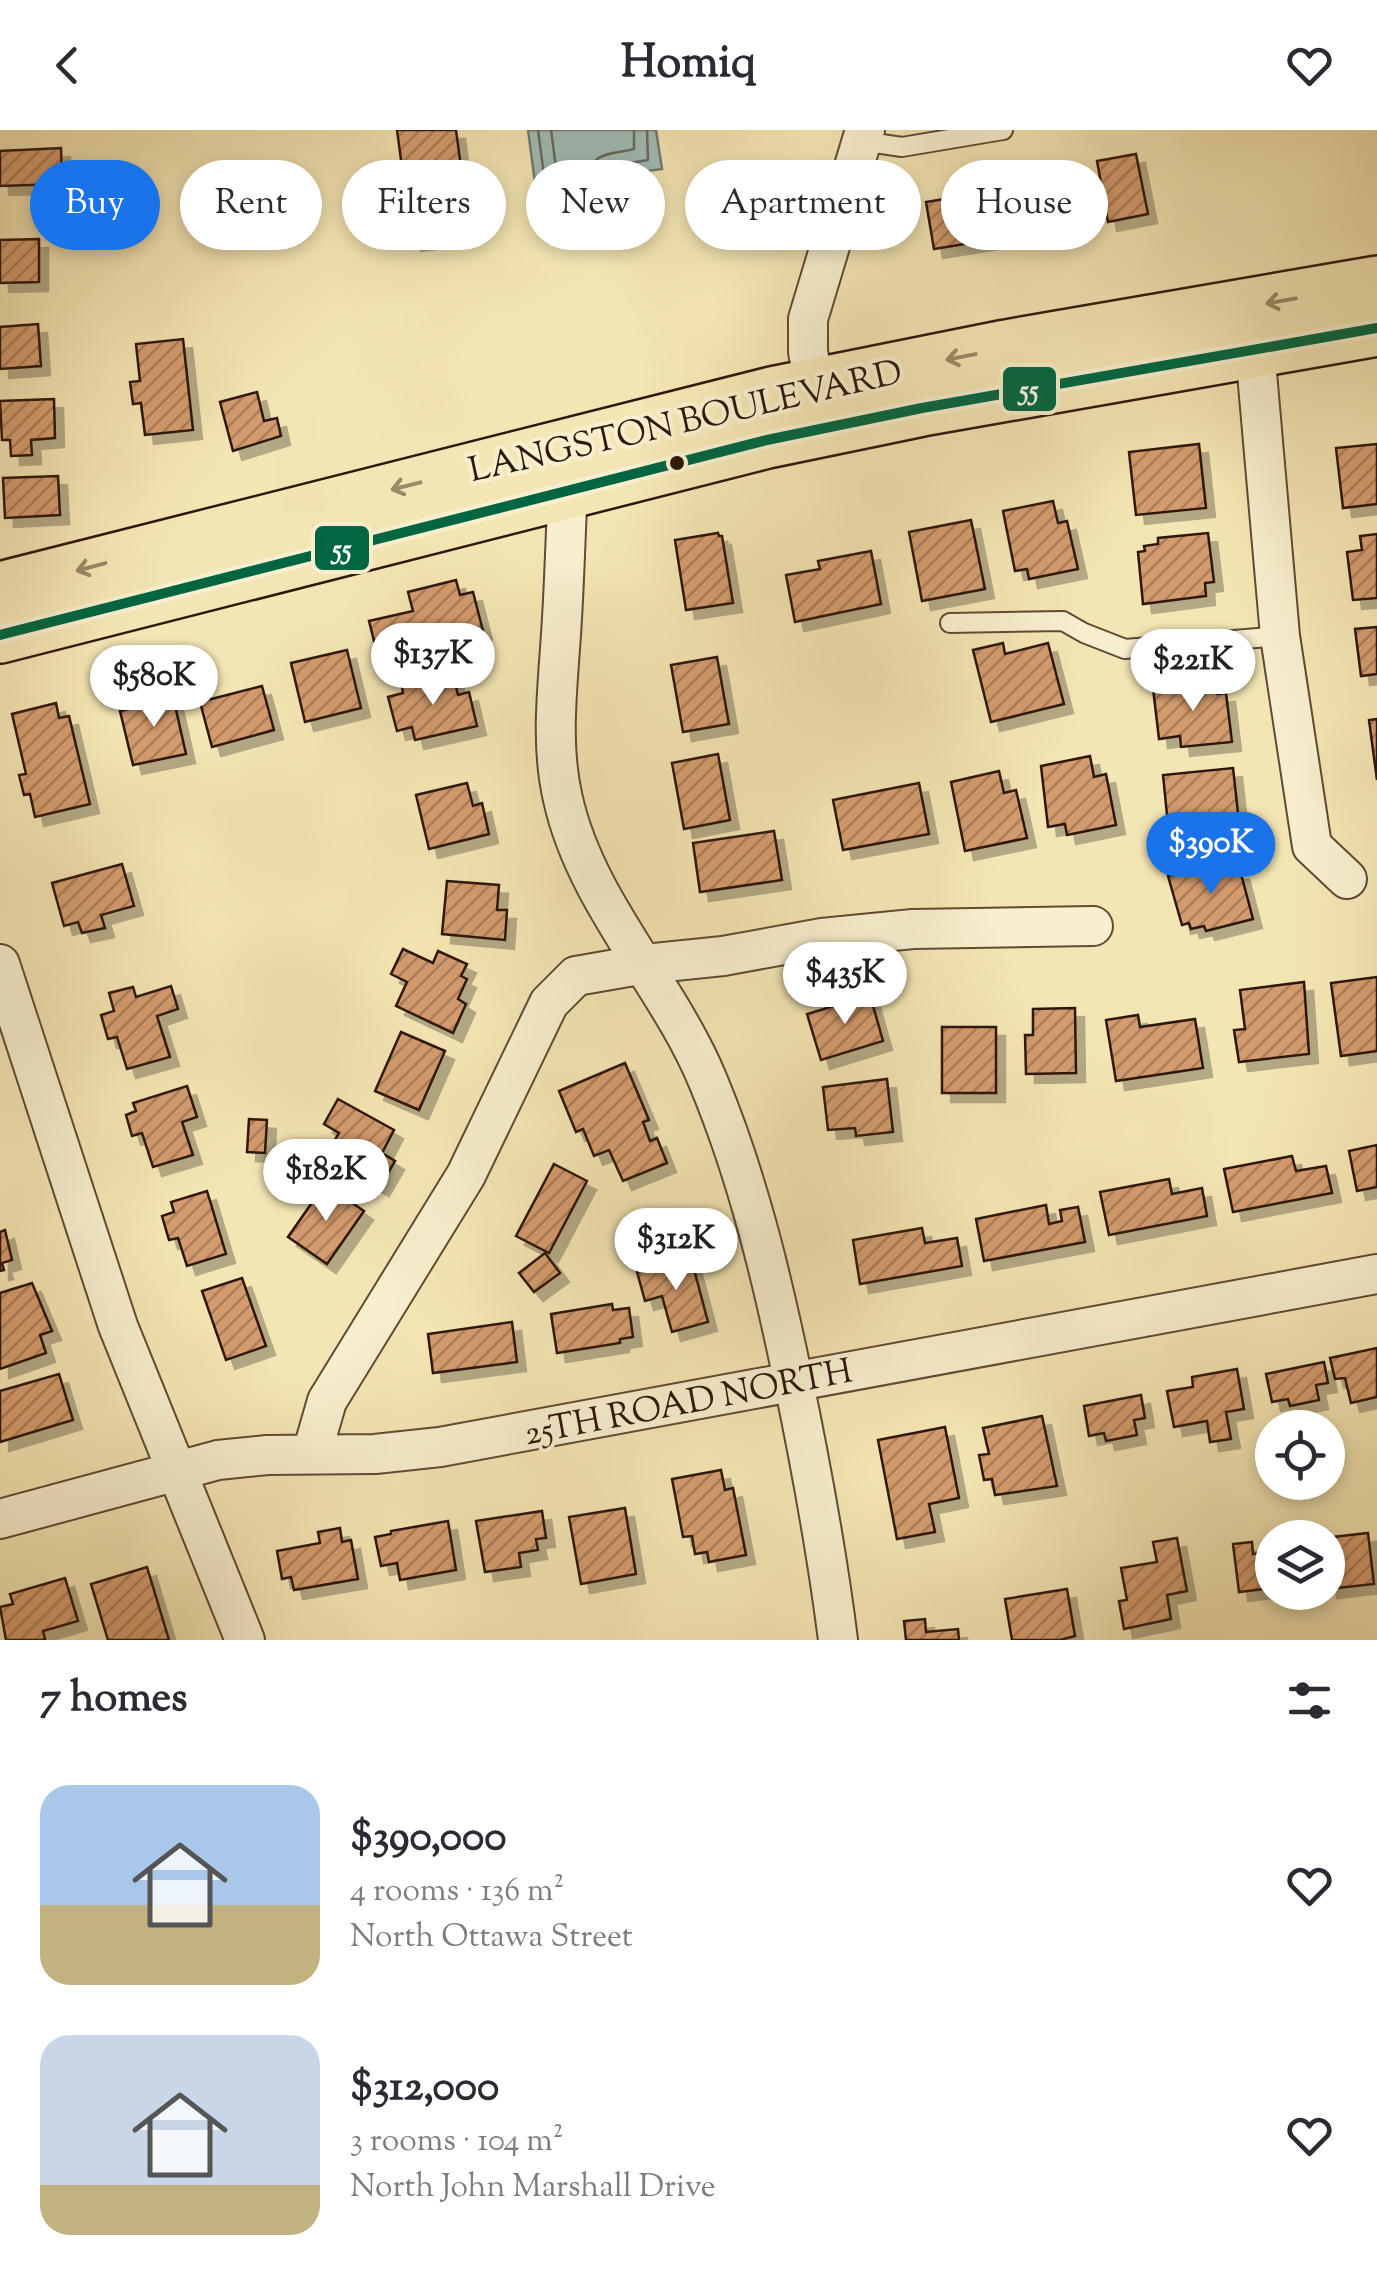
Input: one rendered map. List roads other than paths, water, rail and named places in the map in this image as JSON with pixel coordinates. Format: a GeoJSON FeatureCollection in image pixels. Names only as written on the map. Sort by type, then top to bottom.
{"type":"FeatureCollection","features":[{"type":"Feature","properties":{"kind":"main road","name":"LANGSTON BOULEVARD"},"geometry":{"type":"LineString","coordinates":[[0,590],[569,467],[819,407],[1006,348],[1377,284]]}},
{"type":"Feature","properties":{"kind":"main road","name":"LANGSTON BOULEVARD"},"geometry":{"type":"LineString","coordinates":[[819,407],[1255,350],[1377,328]]}},
{"type":"Feature","properties":{"kind":"main road","name":"LANGSTON BOULEVARD"},"geometry":{"type":"LineString","coordinates":[[0,635],[569,467]]}},
{"type":"Feature","properties":{"kind":"street"},"geometry":{"type":"LineString","coordinates":[[819,407],[808,352],[808,319],[863,136]]}},
{"type":"Feature","properties":{"kind":"street"},"geometry":{"type":"LineString","coordinates":[[1255,350],[1280,636],[1312,846],[1346,880]]}},
{"type":"Feature","properties":{"kind":"street"},"geometry":{"type":"LineString","coordinates":[[569,467],[556,744],[562,796],[592,876],[686,1031],[731,1140],[752,1206],[793,1380],[822,1524],[838,1640]]}},
{"type":"Feature","properties":{"kind":"street"},"geometry":{"type":"LineString","coordinates":[[312,1454],[328,1401],[466,1176],[549,1003],[576,976],[822,938],[913,929],[1092,926]]}},
{"type":"Feature","properties":{"kind":"street"},"geometry":{"type":"LineString","coordinates":[[0,964],[94,1257],[246,1640]]}},
{"type":"Feature","properties":{"kind":"street","name":"25TH ROAD NORTH"},"geometry":{"type":"LineString","coordinates":[[0,1519],[218,1460],[375,1454],[440,1447],[1377,1274]]}},
{"type":"Feature","properties":{"kind":"lane"},"geometry":{"type":"LineString","coordinates":[[863,136],[902,146],[1003,130]]}},
{"type":"Feature","properties":{"kind":"lane"},"geometry":{"type":"LineString","coordinates":[[950,624],[1063,621],[1125,648],[1280,636]]}},
{"type":"Feature","properties":{"kind":"water"},"geometry":{"type":"Polygon","coordinates":[[[528,130],[656,130],[661,160],[532,160],[528,130]]]}}]}
